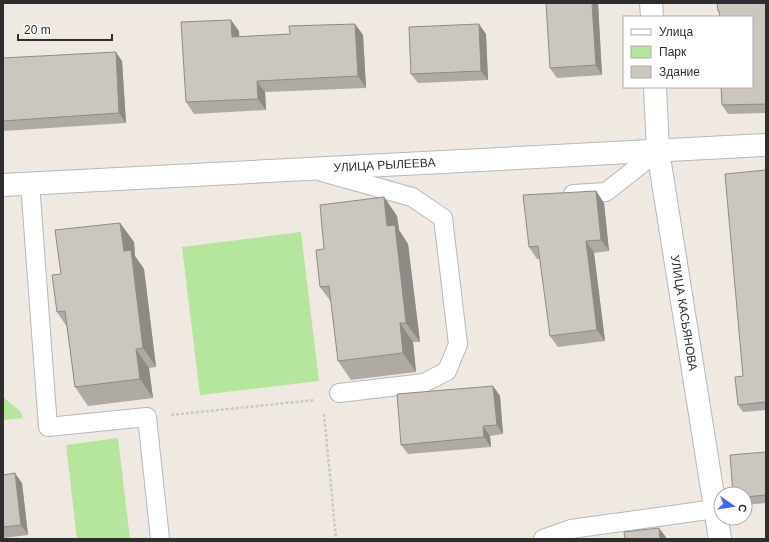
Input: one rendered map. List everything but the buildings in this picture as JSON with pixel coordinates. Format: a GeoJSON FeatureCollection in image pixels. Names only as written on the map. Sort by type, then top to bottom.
{"type":"FeatureCollection","features":[{"type":"Feature","properties":{"kind":"street"},"geometry":{"type":"LineString","coordinates":[[651,3],[652,16]]}},
{"type":"Feature","properties":{"kind":"street","name":"УЛИЦА КАСЬЯНОВА"},"geometry":{"type":"LineString","coordinates":[[655,88],[658,151],[713,496]]}},
{"type":"Feature","properties":{"kind":"street","name":"УЛИЦА РЫЛЕЕВА"},"geometry":{"type":"LineString","coordinates":[[3,185],[766,145]]}},
{"type":"Feature","properties":{"kind":"street","name":"УЛИЦА КАСЬЯНОВА"},"geometry":{"type":"LineString","coordinates":[[718,526],[720,539]]}},
{"type":"Feature","properties":{"kind":"lane"},"geometry":{"type":"LineString","coordinates":[[553,195],[606,192],[658,151]]}},
{"type":"Feature","properties":{"kind":"lane"},"geometry":{"type":"LineString","coordinates":[[312,169],[412,197],[443,218],[458,344],[447,372],[424,383],[339,393]]}},
{"type":"Feature","properties":{"kind":"lane"},"geometry":{"type":"LineString","coordinates":[[30,183],[48,427],[147,417],[160,539]]}},
{"type":"Feature","properties":{"kind":"lane"},"geometry":{"type":"LineString","coordinates":[[543,539],[571,529],[713,509]]}},
{"type":"Feature","properties":{"kind":"path"},"geometry":{"type":"LineString","coordinates":[[147,417],[322,400]]}},
{"type":"Feature","properties":{"kind":"path"},"geometry":{"type":"LineString","coordinates":[[323,407],[336,539]]}},
{"type":"Feature","properties":{"kind":"green space"},"geometry":{"type":"Polygon","coordinates":[[[301,232],[319,381],[200,395],[182,247],[301,232]]]}},
{"type":"Feature","properties":{"kind":"green space"},"geometry":{"type":"Polygon","coordinates":[[[3,397],[21,412],[23,418],[3,420],[3,397]]]}},
{"type":"Feature","properties":{"kind":"green space"},"geometry":{"type":"Polygon","coordinates":[[[118,438],[130,539],[77,539],[66,445],[118,438]]]}}]}
